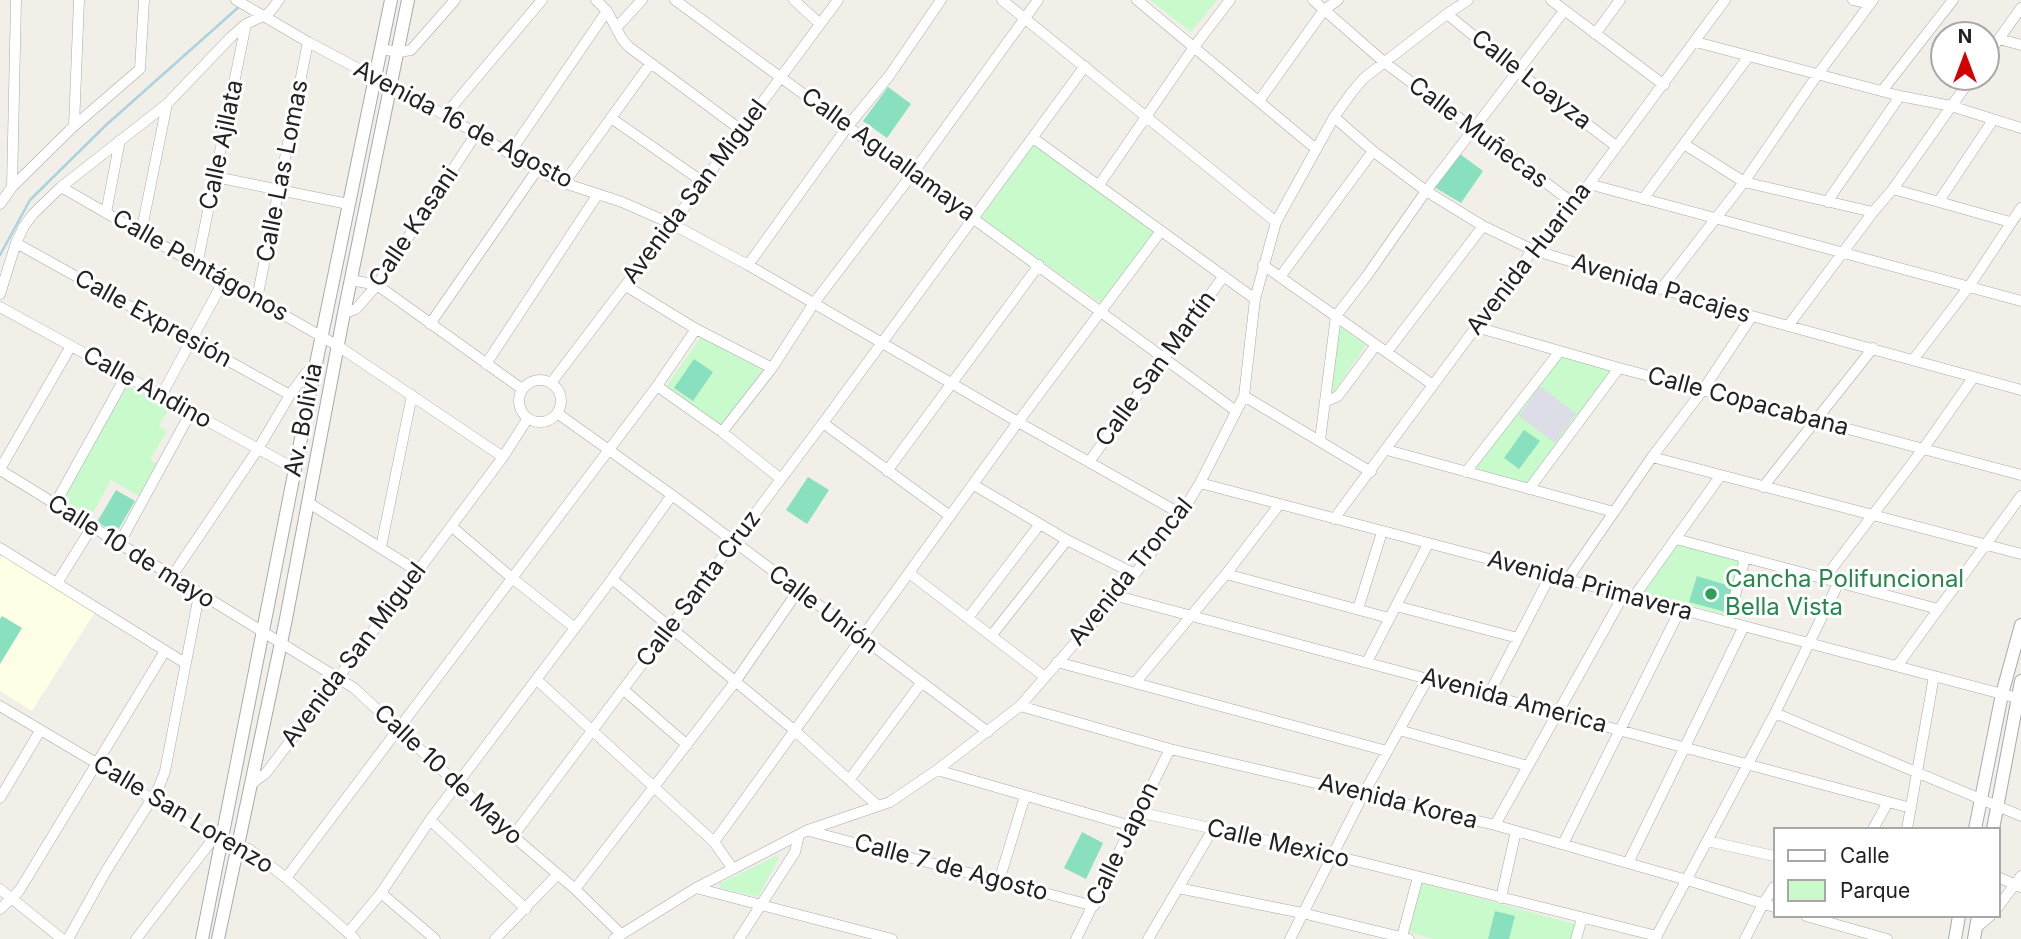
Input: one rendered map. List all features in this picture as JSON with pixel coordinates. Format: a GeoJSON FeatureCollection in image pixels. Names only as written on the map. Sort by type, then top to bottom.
{"type":"FeatureCollection","features":[{"type":"Feature","properties":{"kind":"street"},"geometry":{"type":"LineString","coordinates":[[12,187],[16,0]]}},
{"type":"Feature","properties":{"kind":"street"},"geometry":{"type":"LineString","coordinates":[[74,125],[79,0]]}},
{"type":"Feature","properties":{"kind":"street"},"geometry":{"type":"LineString","coordinates":[[0,204],[12,187],[74,125],[140,69],[144,0]]}},
{"type":"Feature","properties":{"kind":"street","name":"Avenida 16 de Agosto"},"geometry":{"type":"LineString","coordinates":[[236,0],[445,115],[537,170],[672,224],[748,265],[1181,514]]}},
{"type":"Feature","properties":{"kind":"street"},"geometry":{"type":"LineString","coordinates":[[0,295],[16,243],[33,214],[61,187],[167,104],[246,24],[266,16],[279,0]]}},
{"type":"Feature","properties":{"kind":"street","name":"Av. Bolivia"},"geometry":{"type":"LineString","coordinates":[[202,939],[218,840],[391,0]]}},
{"type":"Feature","properties":{"kind":"street","name":"Av. Bolivia"},"geometry":{"type":"LineString","coordinates":[[218,939],[281,645],[344,313],[408,0]]}},
{"type":"Feature","properties":{"kind":"street"},"geometry":{"type":"LineString","coordinates":[[381,49],[399,52],[411,50],[455,0]]}},
{"type":"Feature","properties":{"kind":"street"},"geometry":{"type":"LineString","coordinates":[[445,115],[542,0]]}},
{"type":"Feature","properties":{"kind":"street"},"geometry":{"type":"LineString","coordinates":[[596,0],[607,11],[629,47],[741,130]]}},
{"type":"Feature","properties":{"kind":"street"},"geometry":{"type":"LineString","coordinates":[[616,28],[642,0]]}},
{"type":"Feature","properties":{"kind":"street","name":"Calle Aguallamaya"},"geometry":{"type":"LineString","coordinates":[[676,0],[1236,411]]}},
{"type":"Feature","properties":{"kind":"street"},"geometry":{"type":"LineString","coordinates":[[794,0],[820,24]]}},
{"type":"Feature","properties":{"kind":"street","name":"Avenida San Miguel"},"geometry":{"type":"LineString","coordinates":[[551,383],[838,0]]}},
{"type":"Feature","properties":{"kind":"street"},"geometry":{"type":"LineString","coordinates":[[748,265],[848,126],[889,76],[941,0]]}},
{"type":"Feature","properties":{"kind":"street"},"geometry":{"type":"LineString","coordinates":[[1002,0],[1276,222]]}},
{"type":"Feature","properties":{"kind":"street"},"geometry":{"type":"LineString","coordinates":[[722,432],[772,368],[814,303],[913,173],[1038,0]]}},
{"type":"Feature","properties":{"kind":"street"},"geometry":{"type":"LineString","coordinates":[[1137,0],[1316,149]]}},
{"type":"Feature","properties":{"kind":"street"},"geometry":{"type":"LineString","coordinates":[[1099,185],[1194,47],[1230,0]]}},
{"type":"Feature","properties":{"kind":"street","name":"Calle Muñecas"},"geometry":{"type":"LineString","coordinates":[[1313,0],[1384,62],[1573,203]]}},
{"type":"Feature","properties":{"kind":"street"},"geometry":{"type":"LineString","coordinates":[[1259,101],[1324,10],[1338,0]]}},
{"type":"Feature","properties":{"kind":"street","name":"Avenida Troncal"},"geometry":{"type":"LineString","coordinates":[[617,936],[696,888],[804,833],[890,802],[937,770],[1020,706],[1135,575],[1181,514],[1200,483],[1244,396],[1255,299],[1276,222],[1334,117],[1352,92],[1384,62],[1468,0]]}},
{"type":"Feature","properties":{"kind":"street"},"geometry":{"type":"LineString","coordinates":[[1551,0],[1664,85]]}},
{"type":"Feature","properties":{"kind":"street"},"geometry":{"type":"LineString","coordinates":[[1595,34],[1620,0]]}},
{"type":"Feature","properties":{"kind":"street","name":"Avenida Huarina"},"geometry":{"type":"LineString","coordinates":[[1334,519],[1533,250],[1589,184],[1725,0]]}},
{"type":"Feature","properties":{"kind":"street"},"geometry":{"type":"LineString","coordinates":[[1853,0],[1871,2]]}},
{"type":"Feature","properties":{"kind":"street"},"geometry":{"type":"LineString","coordinates":[[1882,91],[1953,0]]}},
{"type":"Feature","properties":{"kind":"street"},"geometry":{"type":"LineString","coordinates":[[1661,289],[1744,182],[1871,2]]}},
{"type":"Feature","properties":{"kind":"street"},"geometry":{"type":"LineString","coordinates":[[2000,38],[2021,8]]}},
{"type":"Feature","properties":{"kind":"street"},"geometry":{"type":"LineString","coordinates":[[509,154],[607,11]]}},
{"type":"Feature","properties":{"kind":"street"},"geometry":{"type":"LineString","coordinates":[[1320,440],[1336,316],[1426,191],[1564,11]]}},
{"type":"Feature","properties":{"kind":"street","name":"Calle Loayza"},"geometry":{"type":"LineString","coordinates":[[1447,14],[1616,146]]}},
{"type":"Feature","properties":{"kind":"street","name":"Calle Ajllata"},"geometry":{"type":"LineString","coordinates":[[197,265],[246,24]]}},
{"type":"Feature","properties":{"kind":"street"},"geometry":{"type":"LineString","coordinates":[[2000,39],[2021,45]]}},
{"type":"Feature","properties":{"kind":"street","name":"Calle Las Lomas"},"geometry":{"type":"LineString","coordinates":[[257,299],[308,42]]}},
{"type":"Feature","properties":{"kind":"street"},"geometry":{"type":"LineString","coordinates":[[1696,42],[1900,96],[1951,106],[2021,128]]}},
{"type":"Feature","properties":{"kind":"street"},"geometry":{"type":"LineString","coordinates":[[1643,199],[1749,56]]}},
{"type":"Feature","properties":{"kind":"street"},"geometry":{"type":"LineString","coordinates":[[564,183],[650,64]]}},
{"type":"Feature","properties":{"kind":"street","name":"Calle Santa Cruz"},"geometry":{"type":"LineString","coordinates":[[513,836],[823,423],[1084,66]]}},
{"type":"Feature","properties":{"kind":"street"},"geometry":{"type":"LineString","coordinates":[[1788,326],[1872,212],[1893,189],[1962,91]]}},
{"type":"Feature","properties":{"kind":"street"},"geometry":{"type":"LineString","coordinates":[[1827,202],[1900,96]]}},
{"type":"Feature","properties":{"kind":"street"},"geometry":{"type":"LineString","coordinates":[[141,233],[167,104]]}},
{"type":"Feature","properties":{"kind":"street","name":"Avenida Pacajes"},"geometry":{"type":"LineString","coordinates":[[1334,117],[1426,191],[1483,226],[1533,250],[1752,316],[2021,390]]}},
{"type":"Feature","properties":{"kind":"street"},"geometry":{"type":"LineString","coordinates":[[611,118],[703,182]]}},
{"type":"Feature","properties":{"kind":"street"},"geometry":{"type":"LineString","coordinates":[[1938,201],[1993,120]]}},
{"type":"Feature","properties":{"kind":"street","name":"Calle Kasani"},"geometry":{"type":"LineString","coordinates":[[344,313],[356,309],[377,285],[476,134]]}},
{"type":"Feature","properties":{"kind":"street"},"geometry":{"type":"LineString","coordinates":[[1033,138],[1255,299]]}},
{"type":"Feature","properties":{"kind":"street"},"geometry":{"type":"LineString","coordinates":[[106,213],[120,140]]}},
{"type":"Feature","properties":{"kind":"street"},"geometry":{"type":"LineString","coordinates":[[1684,144],[1744,182],[1872,212]]}},
{"type":"Feature","properties":{"kind":"street"},"geometry":{"type":"LineString","coordinates":[[1280,277],[1373,151]]}},
{"type":"Feature","properties":{"kind":"street"},"geometry":{"type":"LineString","coordinates":[[430,324],[537,170]]}},
{"type":"Feature","properties":{"kind":"street"},"geometry":{"type":"LineString","coordinates":[[216,177],[348,204]]}},
{"type":"Feature","properties":{"kind":"street"},"geometry":{"type":"LineString","coordinates":[[1589,184],[2021,302]]}},
{"type":"Feature","properties":{"kind":"street","name":"Calle Pentágonos"},"geometry":{"type":"LineString","coordinates":[[61,187],[338,346],[503,457]]}},
{"type":"Feature","properties":{"kind":"street"},"geometry":{"type":"LineString","coordinates":[[1893,189],[2010,222]]}},
{"type":"Feature","properties":{"kind":"street"},"geometry":{"type":"LineString","coordinates":[[486,363],[598,194]]}},
{"type":"Feature","properties":{"kind":"street"},"geometry":{"type":"LineString","coordinates":[[1913,360],[1968,288],[2021,208]]}},
{"type":"Feature","properties":{"kind":"street"},"geometry":{"type":"LineString","coordinates":[[1387,352],[1483,226]]}},
{"type":"Feature","properties":{"kind":"street"},"geometry":{"type":"LineString","coordinates":[[714,842],[1018,422],[1161,232]]}},
{"type":"Feature","properties":{"kind":"street","name":"Calle Expresión"},"geometry":{"type":"LineString","coordinates":[[16,243],[290,395]]}},
{"type":"Feature","properties":{"kind":"street"},"geometry":{"type":"LineString","coordinates":[[887,471],[1039,265]]}},
{"type":"Feature","properties":{"kind":"street"},"geometry":{"type":"LineString","coordinates":[[1263,265],[1433,385]]}},
{"type":"Feature","properties":{"kind":"street","name":"Calle San Martín"},"geometry":{"type":"LineString","coordinates":[[1089,462],[1223,276]]}},
{"type":"Feature","properties":{"kind":"street"},"geometry":{"type":"LineString","coordinates":[[161,396],[224,280]]}},
{"type":"Feature","properties":{"kind":"street"},"geometry":{"type":"LineString","coordinates":[[351,280],[377,285],[522,389]]}},
{"type":"Feature","properties":{"kind":"street"},"geometry":{"type":"LineString","coordinates":[[626,286],[696,329],[772,368]]}},
{"type":"Feature","properties":{"kind":"street","name":"Calle Andino"},"geometry":{"type":"LineString","coordinates":[[0,307],[295,469]]}},
{"type":"Feature","properties":{"kind":"street"},"geometry":{"type":"LineString","coordinates":[[1567,580],[1652,457],[1703,390],[1752,316]]}},
{"type":"Feature","properties":{"kind":"street","name":"Calle Copacabana"},"geometry":{"type":"LineString","coordinates":[[1476,327],[2021,475]]}},
{"type":"Feature","properties":{"kind":"street"},"geometry":{"type":"LineString","coordinates":[[286,878],[657,386],[696,329]]}},
{"type":"Feature","properties":{"kind":"street"},"geometry":{"type":"LineString","coordinates":[[1325,402],[1338,396],[1376,345]]}},
{"type":"Feature","properties":{"kind":"street"},"geometry":{"type":"LineString","coordinates":[[0,469],[71,346]]}},
{"type":"Feature","properties":{"kind":"street"},"geometry":{"type":"LineString","coordinates":[[1763,487],[1873,348]]}},
{"type":"Feature","properties":{"kind":"street"},"geometry":{"type":"LineString","coordinates":[[1466,472],[1560,351]]}},
{"type":"Feature","properties":{"kind":"street"},"geometry":{"type":"LineString","coordinates":[[172,576],[258,449],[290,395],[306,373],[315,367]]}},
{"type":"Feature","properties":{"kind":"street"},"geometry":{"type":"LineString","coordinates":[[1529,489],[1619,368]]}},
{"type":"Feature","properties":{"kind":"street"},"geometry":{"type":"LineString","coordinates":[[55,504],[126,376]]}},
{"type":"Feature","properties":{"kind":"street"},"geometry":{"type":"LineString","coordinates":[[1824,579],[1923,449],[1973,378]]}},
{"type":"Feature","properties":{"kind":"street"},"geometry":{"type":"LineString","coordinates":[[545,380],[551,383],[556,387],[561,400],[557,413],[547,421],[528,418],[520,408],[522,389],[532,381],[545,380]]}},
{"type":"Feature","properties":{"kind":"street"},"geometry":{"type":"LineString","coordinates":[[657,386],[722,432],[781,479]]}},
{"type":"Feature","properties":{"kind":"street"},"geometry":{"type":"LineString","coordinates":[[381,547],[412,395]]}},
{"type":"Feature","properties":{"kind":"street"},"geometry":{"type":"LineString","coordinates":[[1244,396],[1371,471]]}},
{"type":"Feature","properties":{"kind":"street"},"geometry":{"type":"LineString","coordinates":[[118,544],[191,412]]}},
{"type":"Feature","properties":{"kind":"street","name":"Calle Unión"},"geometry":{"type":"LineString","coordinates":[[557,413],[672,495],[988,732]]}},
{"type":"Feature","properties":{"kind":"street","name":"Avenida San Miguel"},"geometry":{"type":"LineString","coordinates":[[250,785],[266,773],[338,678],[503,457],[528,418]]}},
{"type":"Feature","properties":{"kind":"street"},"geometry":{"type":"LineString","coordinates":[[823,423],[950,516]]}},
{"type":"Feature","properties":{"kind":"street"},"geometry":{"type":"LineString","coordinates":[[1387,450],[1614,512]]}},
{"type":"Feature","properties":{"kind":"street"},"geometry":{"type":"LineString","coordinates":[[1652,457],[2021,554]]}},
{"type":"Feature","properties":{"kind":"street","name":"Calle 10 de mayo"},"geometry":{"type":"LineString","coordinates":[[0,469],[262,634]]}},
{"type":"Feature","properties":{"kind":"street"},"geometry":{"type":"LineString","coordinates":[[1495,825],[1557,714],[1628,597],[1676,539],[1721,475]]}},
{"type":"Feature","properties":{"kind":"street","name":"Avenida Primavera"},"geometry":{"type":"LineString","coordinates":[[1200,483],[2019,698]]}},
{"type":"Feature","properties":{"kind":"street"},"geometry":{"type":"LineString","coordinates":[[974,485],[1067,540],[1135,575]]}},
{"type":"Feature","properties":{"kind":"street"},"geometry":{"type":"LineString","coordinates":[[351,936],[430,820],[537,680],[672,495]]}},
{"type":"Feature","properties":{"kind":"street"},"geometry":{"type":"LineString","coordinates":[[1897,666],[2021,496]]}},
{"type":"Feature","properties":{"kind":"street"},"geometry":{"type":"LineString","coordinates":[[309,503],[417,571]]}},
{"type":"Feature","properties":{"kind":"street"},"geometry":{"type":"LineString","coordinates":[[1135,683],[1226,574],[1279,505]]}},
{"type":"Feature","properties":{"kind":"street"},"geometry":{"type":"LineString","coordinates":[[968,618],[1040,524]]}},
{"type":"Feature","properties":{"kind":"street"},"geometry":{"type":"LineString","coordinates":[[451,526],[575,628]]}},
{"type":"Feature","properties":{"kind":"street"},"geometry":{"type":"LineString","coordinates":[[57,583],[92,527]]}},
{"type":"Feature","properties":{"kind":"street"},"geometry":{"type":"LineString","coordinates":[[1358,609],[1382,532]]}},
{"type":"Feature","properties":{"kind":"street"},"geometry":{"type":"LineString","coordinates":[[1676,539],[1938,609]]}},
{"type":"Feature","properties":{"kind":"street"},"geometry":{"type":"LineString","coordinates":[[991,636],[1067,540]]}},
{"type":"Feature","properties":{"kind":"street"},"geometry":{"type":"LineString","coordinates":[[1367,662],[1428,544]]}},
{"type":"Feature","properties":{"kind":"street"},"geometry":{"type":"LineString","coordinates":[[0,548],[184,663]]}},
{"type":"Feature","properties":{"kind":"street"},"geometry":{"type":"LineString","coordinates":[[1728,622],[1745,558]]}},
{"type":"Feature","properties":{"kind":"street"},"geometry":{"type":"LineString","coordinates":[[909,573],[1045,677]]}},
{"type":"Feature","properties":{"kind":"street"},"geometry":{"type":"LineString","coordinates":[[1226,574],[1390,618]]}},
{"type":"Feature","properties":{"kind":"street"},"geometry":{"type":"LineString","coordinates":[[1489,694],[1549,576]]}},
{"type":"Feature","properties":{"kind":"street"},"geometry":{"type":"LineString","coordinates":[[612,579],[794,730],[878,806]]}},
{"type":"Feature","properties":{"kind":"street"},"geometry":{"type":"LineString","coordinates":[[1656,937],[1776,713],[1839,582]]}},
{"type":"Feature","properties":{"kind":"street"},"geometry":{"type":"LineString","coordinates":[[575,889],[735,682],[798,591]]}},
{"type":"Feature","properties":{"kind":"street"},"geometry":{"type":"LineString","coordinates":[[0,889],[65,939],[152,800],[165,771],[184,663],[200,595]]}},
{"type":"Feature","properties":{"kind":"street","name":"Avenida America"},"geometry":{"type":"LineString","coordinates":[[1117,596],[1911,808]]}},
{"type":"Feature","properties":{"kind":"street"},"geometry":{"type":"LineString","coordinates":[[1396,606],[1517,638]]}},
{"type":"Feature","properties":{"kind":"street"},"geometry":{"type":"LineString","coordinates":[[1563,844],[1680,610]]}},
{"type":"Feature","properties":{"kind":"street"},"geometry":{"type":"LineString","coordinates":[[1975,827],[2002,694],[2021,625]]}},
{"type":"Feature","properties":{"kind":"street"},"geometry":{"type":"LineString","coordinates":[[1628,863],[1744,626]]}},
{"type":"Feature","properties":{"kind":"street","name":"Calle 10 de Mayo"},"geometry":{"type":"LineString","coordinates":[[262,634],[354,688],[513,836],[575,889],[617,936]]}},
{"type":"Feature","properties":{"kind":"street"},"geometry":{"type":"LineString","coordinates":[[0,909],[19,891],[165,651]]}},
{"type":"Feature","properties":{"kind":"street"},"geometry":{"type":"LineString","coordinates":[[1057,662],[1387,751]]}},
{"type":"Feature","properties":{"kind":"street"},"geometry":{"type":"LineString","coordinates":[[1907,827],[1934,677]]}},
{"type":"Feature","properties":{"kind":"street"},"geometry":{"type":"LineString","coordinates":[[1290,939],[1364,793],[1427,678]]}},
{"type":"Feature","properties":{"kind":"street"},"geometry":{"type":"LineString","coordinates":[[537,680],[714,842],[733,869]]}},
{"type":"Feature","properties":{"kind":"street"},"geometry":{"type":"LineString","coordinates":[[1993,827],[2021,681]]}},
{"type":"Feature","properties":{"kind":"street"},"geometry":{"type":"LineString","coordinates":[[849,780],[922,682]]}},
{"type":"Feature","properties":{"kind":"street"},"geometry":{"type":"LineString","coordinates":[[624,690],[687,745]]}},
{"type":"Feature","properties":{"kind":"street","name":"Calle San Lorenzo"},"geometry":{"type":"LineString","coordinates":[[0,706],[218,840],[237,845],[259,856],[351,936]]}},
{"type":"Feature","properties":{"kind":"street","name":"Avenida Korea"},"geometry":{"type":"LineString","coordinates":[[1020,706],[1170,748],[1495,825],[1772,906]]}},
{"type":"Feature","properties":{"kind":"street"},"geometry":{"type":"LineString","coordinates":[[1776,713],[2021,816]]}},
{"type":"Feature","properties":{"kind":"street"},"geometry":{"type":"LineString","coordinates":[[1399,730],[1528,766]]}},
{"type":"Feature","properties":{"kind":"street"},"geometry":{"type":"LineString","coordinates":[[0,798],[40,731]]}},
{"type":"Feature","properties":{"kind":"street","name":"Calle Japon"},"geometry":{"type":"LineString","coordinates":[[1076,939],[1170,748]]}},
{"type":"Feature","properties":{"kind":"street"},"geometry":{"type":"LineString","coordinates":[[937,770],[1132,826]]}},
{"type":"Feature","properties":{"kind":"street"},"geometry":{"type":"LineString","coordinates":[[999,881],[1025,796]]}},
{"type":"Feature","properties":{"kind":"street"},"geometry":{"type":"LineString","coordinates":[[1873,827],[1888,802]]}},
{"type":"Feature","properties":{"kind":"street","name":"Calle Mexico"},"geometry":{"type":"LineString","coordinates":[[1138,812],[1332,855],[1656,937]]}},
{"type":"Feature","properties":{"kind":"street"},"geometry":{"type":"LineString","coordinates":[[430,820],[526,909]]}},
{"type":"Feature","properties":{"kind":"street"},"geometry":{"type":"LineString","coordinates":[[1148,939],[1213,829]]}},
{"type":"Feature","properties":{"kind":"street"},"geometry":{"type":"LineString","coordinates":[[1501,898],[1516,831]]}},
{"type":"Feature","properties":{"kind":"street"},"geometry":{"type":"LineString","coordinates":[[739,939],[775,885],[804,833]]}},
{"type":"Feature","properties":{"kind":"street","name":"Calle 7 de Agosto"},"geometry":{"type":"LineString","coordinates":[[804,833],[1094,906]]}},
{"type":"Feature","properties":{"kind":"street"},"geometry":{"type":"LineString","coordinates":[[136,939],[218,840]]}},
{"type":"Feature","properties":{"kind":"street"},"geometry":{"type":"LineString","coordinates":[[1707,841],[1772,856]]}},
{"type":"Feature","properties":{"kind":"street"},"geometry":{"type":"LineString","coordinates":[[495,939],[558,874]]}},
{"type":"Feature","properties":{"kind":"street"},"geometry":{"type":"LineString","coordinates":[[1178,888],[1302,913],[1406,938],[1418,877]]}},
{"type":"Feature","properties":{"kind":"street"},"geometry":{"type":"LineString","coordinates":[[2000,878],[2019,883],[2000,905]]}},
{"type":"Feature","properties":{"kind":"street"},"geometry":{"type":"LineString","coordinates":[[696,888],[892,939]]}},
{"type":"Feature","properties":{"kind":"street"},"geometry":{"type":"LineString","coordinates":[[1745,939],[1772,890]]}},
{"type":"Feature","properties":{"kind":"street"},"geometry":{"type":"LineString","coordinates":[[381,892],[435,939]]}},
{"type":"Feature","properties":{"kind":"street"},"geometry":{"type":"LineString","coordinates":[[1576,939],[1582,918]]}},
{"type":"Feature","properties":{"kind":"street"},"geometry":{"type":"LineString","coordinates":[[1815,918],[1879,938]]}},
{"type":"Feature","properties":{"kind":"street"},"geometry":{"type":"LineString","coordinates":[[1955,939],[1959,918]]}},
{"type":"Feature","properties":{"kind":"shaded area"},"geometry":{"type":"Polygon","coordinates":[[[1540,386],[1576,414],[1555,443],[1519,416],[1540,386]]]}},
{"type":"Feature","properties":{"kind":"shaded area"},"geometry":{"type":"Polygon","coordinates":[[[3,554],[95,612],[32,711],[0,691],[0,559],[3,554]]]}},
{"type":"Feature","properties":{"kind":"green space"},"geometry":{"type":"Polygon","coordinates":[[[1150,0],[1217,0],[1191,32],[1150,0]]]}},
{"type":"Feature","properties":{"kind":"green space"},"geometry":{"type":"Polygon","coordinates":[[[888,87],[911,104],[887,138],[863,121],[888,87]]]}},
{"type":"Feature","properties":{"kind":"green space"},"geometry":{"type":"Polygon","coordinates":[[[1033,144],[1156,232],[1103,305],[980,217],[1033,144]]]}},
{"type":"Feature","properties":{"kind":"green space"},"geometry":{"type":"Polygon","coordinates":[[[1460,154],[1483,171],[1461,203],[1434,187],[1460,154]]]}},
{"type":"Feature","properties":{"kind":"green space"},"geometry":{"type":"Polygon","coordinates":[[[1340,327],[1366,345],[1329,399],[1340,327]]]}},
{"type":"Feature","properties":{"kind":"green space"},"geometry":{"type":"Polygon","coordinates":[[[701,337],[763,370],[721,427],[665,388],[701,337]]]}},
{"type":"Feature","properties":{"kind":"green space"},"geometry":{"type":"Polygon","coordinates":[[[1561,355],[1611,371],[1527,485],[1475,468],[1561,355]]]}},
{"type":"Feature","properties":{"kind":"green space"},"geometry":{"type":"Polygon","coordinates":[[[694,359],[713,372],[693,401],[674,388],[694,359]]]}},
{"type":"Feature","properties":{"kind":"green space"},"geometry":{"type":"Polygon","coordinates":[[[125,384],[169,409],[159,426],[167,431],[150,460],[158,464],[140,497],[111,480],[90,518],[59,501],[125,384]]]}},
{"type":"Feature","properties":{"kind":"green space"},"geometry":{"type":"Polygon","coordinates":[[[1524,430],[1540,441],[1519,469],[1504,458],[1524,430]]]}},
{"type":"Feature","properties":{"kind":"green space"},"geometry":{"type":"Polygon","coordinates":[[[808,477],[829,490],[807,524],[786,510],[808,477]]]}},
{"type":"Feature","properties":{"kind":"green space"},"geometry":{"type":"Polygon","coordinates":[[[116,490],[135,501],[116,533],[97,522],[116,490]]]}},
{"type":"Feature","properties":{"kind":"green space"},"geometry":{"type":"Polygon","coordinates":[[[1678,542],[1741,562],[1727,615],[1644,593],[1678,542]]]}},
{"type":"Feature","properties":{"kind":"green space","name":"Cancha Polifuncional Bella Vista"},"geometry":{"type":"Polygon","coordinates":[[[1697,576],[1733,587],[1726,612],[1689,602],[1697,576]]]}},
{"type":"Feature","properties":{"kind":"green space"},"geometry":{"type":"Polygon","coordinates":[[[2,616],[22,628],[0,664],[0,619],[2,616]]]}},
{"type":"Feature","properties":{"kind":"green space"},"geometry":{"type":"Polygon","coordinates":[[[1082,832],[1103,843],[1086,879],[1064,868],[1082,832]]]}},
{"type":"Feature","properties":{"kind":"green space"},"geometry":{"type":"Polygon","coordinates":[[[776,856],[779,858],[758,897],[720,888],[719,884],[776,856]]]}},
{"type":"Feature","properties":{"kind":"green space"},"geometry":{"type":"Polygon","coordinates":[[[1422,883],[1575,924],[1571,939],[1434,939],[1409,932],[1422,883]]]}},
{"type":"Feature","properties":{"kind":"green space"},"geometry":{"type":"Polygon","coordinates":[[[1495,911],[1515,916],[1509,939],[1488,939],[1495,911]]]}},
{"type":"Feature","properties":{"kind":"waterway"},"geometry":{"type":"LineString","coordinates":[[0,255],[30,200],[105,126],[241,5]]}},
{"type":"Feature","properties":{"kind":"place","name":"Cancha Polifuncional Bella Vista"},"geometry":{"type":"Point","coordinates":[1711,594]}}]}
